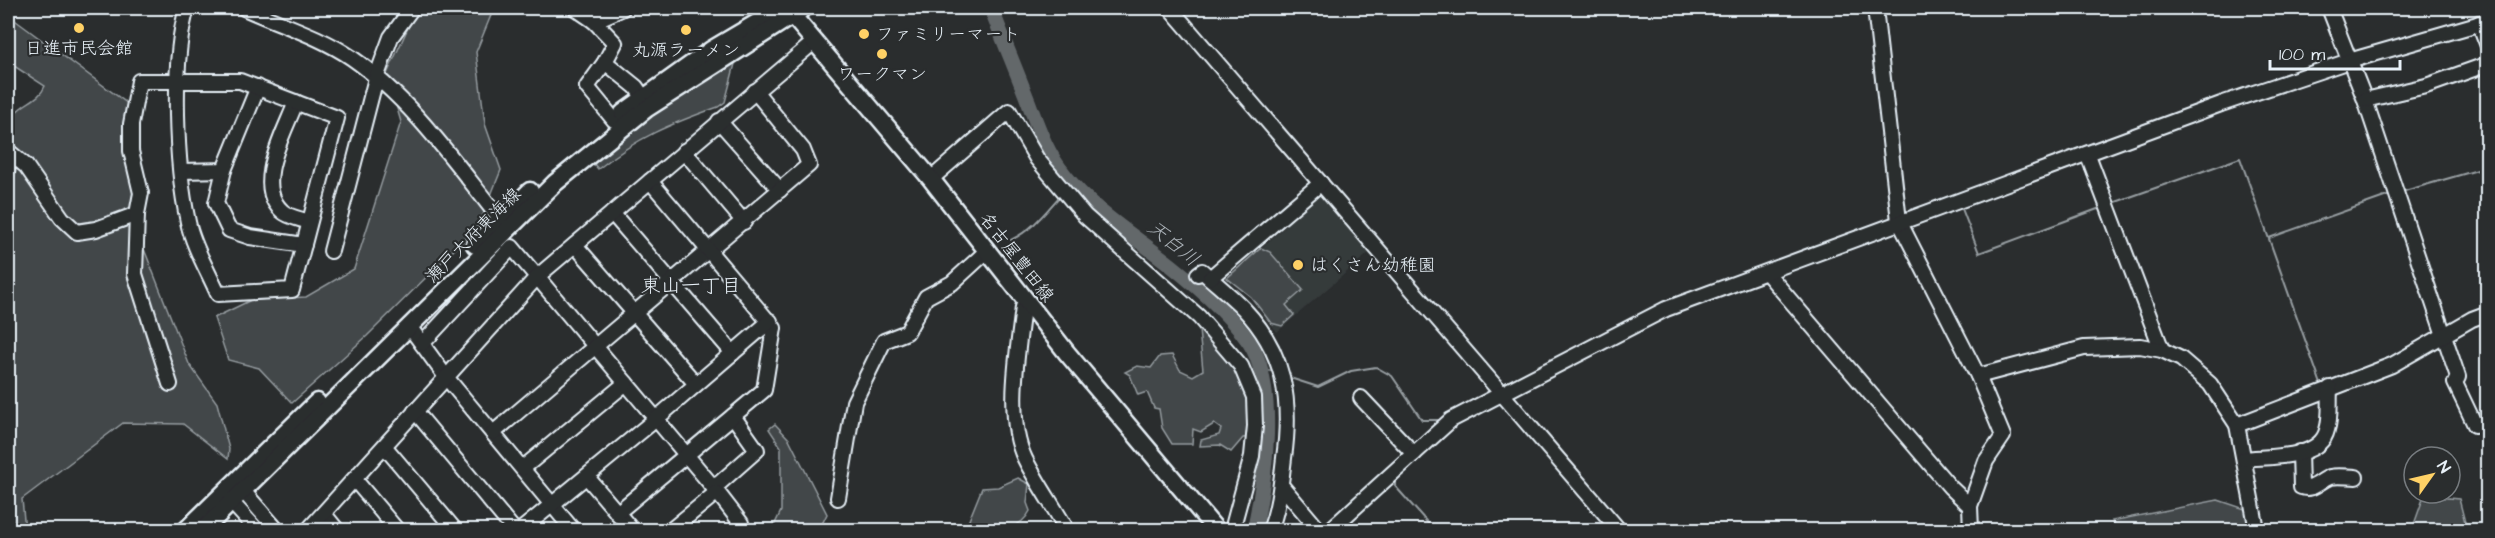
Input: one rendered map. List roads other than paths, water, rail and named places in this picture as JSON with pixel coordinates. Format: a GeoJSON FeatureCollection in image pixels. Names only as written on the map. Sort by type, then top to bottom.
{"type":"FeatureCollection","features":[{"type":"Feature","properties":{"kind":"main road","name":"名古屋豊田線"},"geometry":{"type":"LineString","coordinates":[[791,9],[814,42],[931,179],[1027,303],[1216,531]]}},
{"type":"Feature","properties":{"kind":"main road","name":"瀬戸大府東海線"},"geometry":{"type":"LineString","coordinates":[[203,531],[233,492],[500,219],[550,172],[643,97],[711,50],[791,9]]}},
{"type":"Feature","properties":{"kind":"main road","name":"瀬戸大府東海線"},"geometry":{"type":"LineString","coordinates":[[186,531],[233,492],[409,326],[555,183],[618,130],[791,9]]}},
{"type":"Feature","properties":{"kind":"street"},"geometry":{"type":"LineString","coordinates":[[186,8],[177,79],[181,171],[188,224],[218,294],[292,290],[337,118]]}},
{"type":"Feature","properties":{"kind":"street"},"geometry":{"type":"LineString","coordinates":[[244,8],[327,43],[352,58],[417,118],[500,219]]}},
{"type":"Feature","properties":{"kind":"street"},"geometry":{"type":"LineString","coordinates":[[331,251],[376,78],[391,37],[412,8]]}},
{"type":"Feature","properties":{"kind":"street"},"geometry":{"type":"LineString","coordinates":[[575,8],[594,21],[615,43],[587,87],[614,120]]}},
{"type":"Feature","properties":{"kind":"street"},"geometry":{"type":"LineString","coordinates":[[594,21],[623,8]]}},
{"type":"Feature","properties":{"kind":"street"},"geometry":{"type":"LineString","coordinates":[[1170,8],[1619,531]]}},
{"type":"Feature","properties":{"kind":"street"},"geometry":{"type":"LineString","coordinates":[[1875,8],[1899,221],[1978,376],[2003,436],[1986,461],[1970,506],[1971,531]]}},
{"type":"Feature","properties":{"kind":"street"},"geometry":{"type":"LineString","coordinates":[[2329,8],[2365,100],[2458,377],[2455,383],[2475,425]]}},
{"type":"Feature","properties":{"kind":"street"},"geometry":{"type":"LineString","coordinates":[[1330,531],[1451,420],[1666,309],[1767,273],[1899,221],[2088,155],[2221,104],[2349,61],[2483,22],[2487,46]]}},
{"type":"Feature","properties":{"kind":"street"},"geometry":{"type":"LineString","coordinates":[[308,531],[538,276],[814,42]]}},
{"type":"Feature","properties":{"kind":"street"},"geometry":{"type":"LineString","coordinates":[[605,62],[636,87],[643,97]]}},
{"type":"Feature","properties":{"kind":"street"},"geometry":{"type":"LineString","coordinates":[[2365,100],[2426,86],[2487,64]]}},
{"type":"Feature","properties":{"kind":"street"},"geometry":{"type":"LineString","coordinates":[[170,384],[135,274],[137,214],[141,193],[131,151],[131,124],[139,81],[177,79],[240,81],[337,118],[356,121],[365,114]]}},
{"type":"Feature","properties":{"kind":"street"},"geometry":{"type":"LineString","coordinates":[[258,87],[224,170],[216,203],[229,230],[250,237],[304,245]]}},
{"type":"Feature","properties":{"kind":"street"},"geometry":{"type":"LineString","coordinates":[[494,433],[597,348],[809,165],[803,150],[755,91]]}},
{"type":"Feature","properties":{"kind":"street"},"geometry":{"type":"LineString","coordinates":[[296,102],[271,170],[270,194],[283,212],[309,222]]}},
{"type":"Feature","properties":{"kind":"street"},"geometry":{"type":"LineString","coordinates":[[931,179],[1009,111],[1037,159],[1085,216],[1199,317],[1227,346],[1247,376],[1255,408],[1252,456],[1232,531]]}},
{"type":"Feature","properties":{"kind":"street"},"geometry":{"type":"LineString","coordinates":[[719,121],[780,190]]}},
{"type":"Feature","properties":{"kind":"street"},"geometry":{"type":"LineString","coordinates":[[8,151],[26,166],[62,218],[77,232],[96,229],[137,214]]}},
{"type":"Feature","properties":{"kind":"street"},"geometry":{"type":"LineString","coordinates":[[684,151],[744,222]]}},
{"type":"Feature","properties":{"kind":"street"},"geometry":{"type":"LineString","coordinates":[[2088,155],[2162,350]]}},
{"type":"Feature","properties":{"kind":"street"},"geometry":{"type":"LineString","coordinates":[[181,171],[224,170]]}},
{"type":"Feature","properties":{"kind":"street"},"geometry":{"type":"LineString","coordinates":[[617,513],[764,390],[774,328],[650,181]]}},
{"type":"Feature","properties":{"kind":"street"},"geometry":{"type":"LineString","coordinates":[[1270,531],[1278,506],[1281,484],[1287,425],[1286,385],[1278,360],[1244,309],[1204,276],[1321,183]]}},
{"type":"Feature","properties":{"kind":"street"},"geometry":{"type":"LineString","coordinates":[[612,213],[733,352]]}},
{"type":"Feature","properties":{"kind":"street"},"geometry":{"type":"LineString","coordinates":[[575,245],[696,384]]}},
{"type":"Feature","properties":{"kind":"street"},"geometry":{"type":"LineString","coordinates":[[422,344],[510,248],[538,276],[715,490],[741,523],[741,531]]}},
{"type":"Feature","properties":{"kind":"street"},"geometry":{"type":"LineString","coordinates":[[838,498],[854,402],[877,350],[886,339],[907,332],[926,297],[952,283],[988,250]]}},
{"type":"Feature","properties":{"kind":"street"},"geometry":{"type":"LineString","coordinates":[[1767,273],[1950,487],[1970,506]]}},
{"type":"Feature","properties":{"kind":"street"},"geometry":{"type":"LineString","coordinates":[[1027,303],[1023,308],[1016,386],[1018,438],[1024,458],[1067,531]]}},
{"type":"Feature","properties":{"kind":"street"},"geometry":{"type":"LineString","coordinates":[[2237,425],[2392,365],[2472,319],[2487,314]]}},
{"type":"Feature","properties":{"kind":"street"},"geometry":{"type":"LineString","coordinates":[[521,531],[770,321]]}},
{"type":"Feature","properties":{"kind":"street"},"geometry":{"type":"LineString","coordinates":[[409,326],[446,377],[573,531]]}},
{"type":"Feature","properties":{"kind":"street"},"geometry":{"type":"LineString","coordinates":[[1978,376],[2084,348],[2140,346],[2162,350],[2181,359],[2210,384],[2237,425],[2257,531]]}},
{"type":"Feature","properties":{"kind":"street"},"geometry":{"type":"LineString","coordinates":[[523,468],[626,383]]}},
{"type":"Feature","properties":{"kind":"street"},"geometry":{"type":"LineString","coordinates":[[2244,459],[2300,452],[2316,447],[2324,440],[2328,429],[2330,388]]}},
{"type":"Feature","properties":{"kind":"street"},"geometry":{"type":"LineString","coordinates":[[1361,398],[1414,454]]}},
{"type":"Feature","properties":{"kind":"street"},"geometry":{"type":"LineString","coordinates":[[416,411],[514,531]]}},
{"type":"Feature","properties":{"kind":"street"},"geometry":{"type":"LineString","coordinates":[[671,531],[757,450],[733,416]]}},
{"type":"Feature","properties":{"kind":"street"},"geometry":{"type":"LineString","coordinates":[[385,447],[455,531]]}},
{"type":"Feature","properties":{"kind":"street"},"geometry":{"type":"LineString","coordinates":[[2300,452],[2301,487],[2317,485],[2330,477],[2356,477]]}},
{"type":"Feature","properties":{"kind":"street"},"geometry":{"type":"LineString","coordinates":[[587,477],[632,531]]}},
{"type":"Feature","properties":{"kind":"street"},"geometry":{"type":"LineString","coordinates":[[355,480],[397,531]]}},
{"type":"Feature","properties":{"kind":"street"},"geometry":{"type":"LineString","coordinates":[[1281,484],[1319,531]]}},
{"type":"Feature","properties":{"kind":"street"},"geometry":{"type":"LineString","coordinates":[[233,492],[257,531]]}},
{"type":"Feature","properties":{"kind":"street"},"geometry":{"type":"LineString","coordinates":[[233,492],[277,531]]}},
{"type":"Feature","properties":{"kind":"street"},"geometry":{"type":"LineString","coordinates":[[324,514],[338,531]]}},
{"type":"Feature","properties":{"kind":"waterway","name":"天白川"},"geometry":{"type":"LineString","coordinates":[[991,8],[1043,139],[1064,174],[1083,196],[1104,214],[1203,292],[1249,342],[1258,360],[1264,383],[1266,408],[1265,461],[1254,530]]}},
{"type":"Feature","properties":{"kind":"waterway"},"geometry":{"type":"LineString","coordinates":[[2113,203],[2240,158],[2322,387]]}},
{"type":"Feature","properties":{"kind":"waterway"},"geometry":{"type":"LineString","coordinates":[[2401,192],[2488,167]]}},
{"type":"Feature","properties":{"kind":"waterway"},"geometry":{"type":"LineString","coordinates":[[2269,238],[2393,194]]}},
{"type":"Feature","properties":{"kind":"waterway"},"geometry":{"type":"LineString","coordinates":[[1011,240],[1032,226],[1060,196]]}},
{"type":"Feature","properties":{"kind":"waterway"},"geometry":{"type":"LineString","coordinates":[[1961,206],[1979,253],[2103,207]]}},
{"type":"Feature","properties":{"kind":"waterway"},"geometry":{"type":"LineString","coordinates":[[2434,283],[2449,326]]}},
{"type":"Feature","properties":{"kind":"waterway"},"geometry":{"type":"LineString","coordinates":[[2473,326],[2488,322]]}},
{"type":"Feature","properties":{"kind":"waterway"},"geometry":{"type":"LineString","coordinates":[[1259,367],[1274,372]]}},
{"type":"Feature","properties":{"kind":"waterway"},"geometry":{"type":"LineString","coordinates":[[1287,377],[1318,387],[1351,371],[1376,367],[1392,376],[1422,420],[1438,420]]}},
{"type":"Feature","properties":{"kind":"waterway"},"geometry":{"type":"LineString","coordinates":[[1395,478],[1395,486],[1434,530]]}},
{"type":"Feature","properties":{"kind":"place","name":"日進市民会館"},"geometry":{"type":"Point","coordinates":[79,28]}},
{"type":"Feature","properties":{"kind":"place","name":"丸源ラーメン"},"geometry":{"type":"Point","coordinates":[686,30]}},
{"type":"Feature","properties":{"kind":"place","name":"ファミリーマート"},"geometry":{"type":"Point","coordinates":[864,34]}},
{"type":"Feature","properties":{"kind":"place","name":"ワークマン"},"geometry":{"type":"Point","coordinates":[882,54]}},
{"type":"Feature","properties":{"kind":"place","name":"はくさん幼稚園"},"geometry":{"type":"Point","coordinates":[1298,265]}},
{"type":"Feature","properties":{"kind":"district","name":"東山一丁目"},"geometry":{"type":"Point","coordinates":[691,285]}}]}
